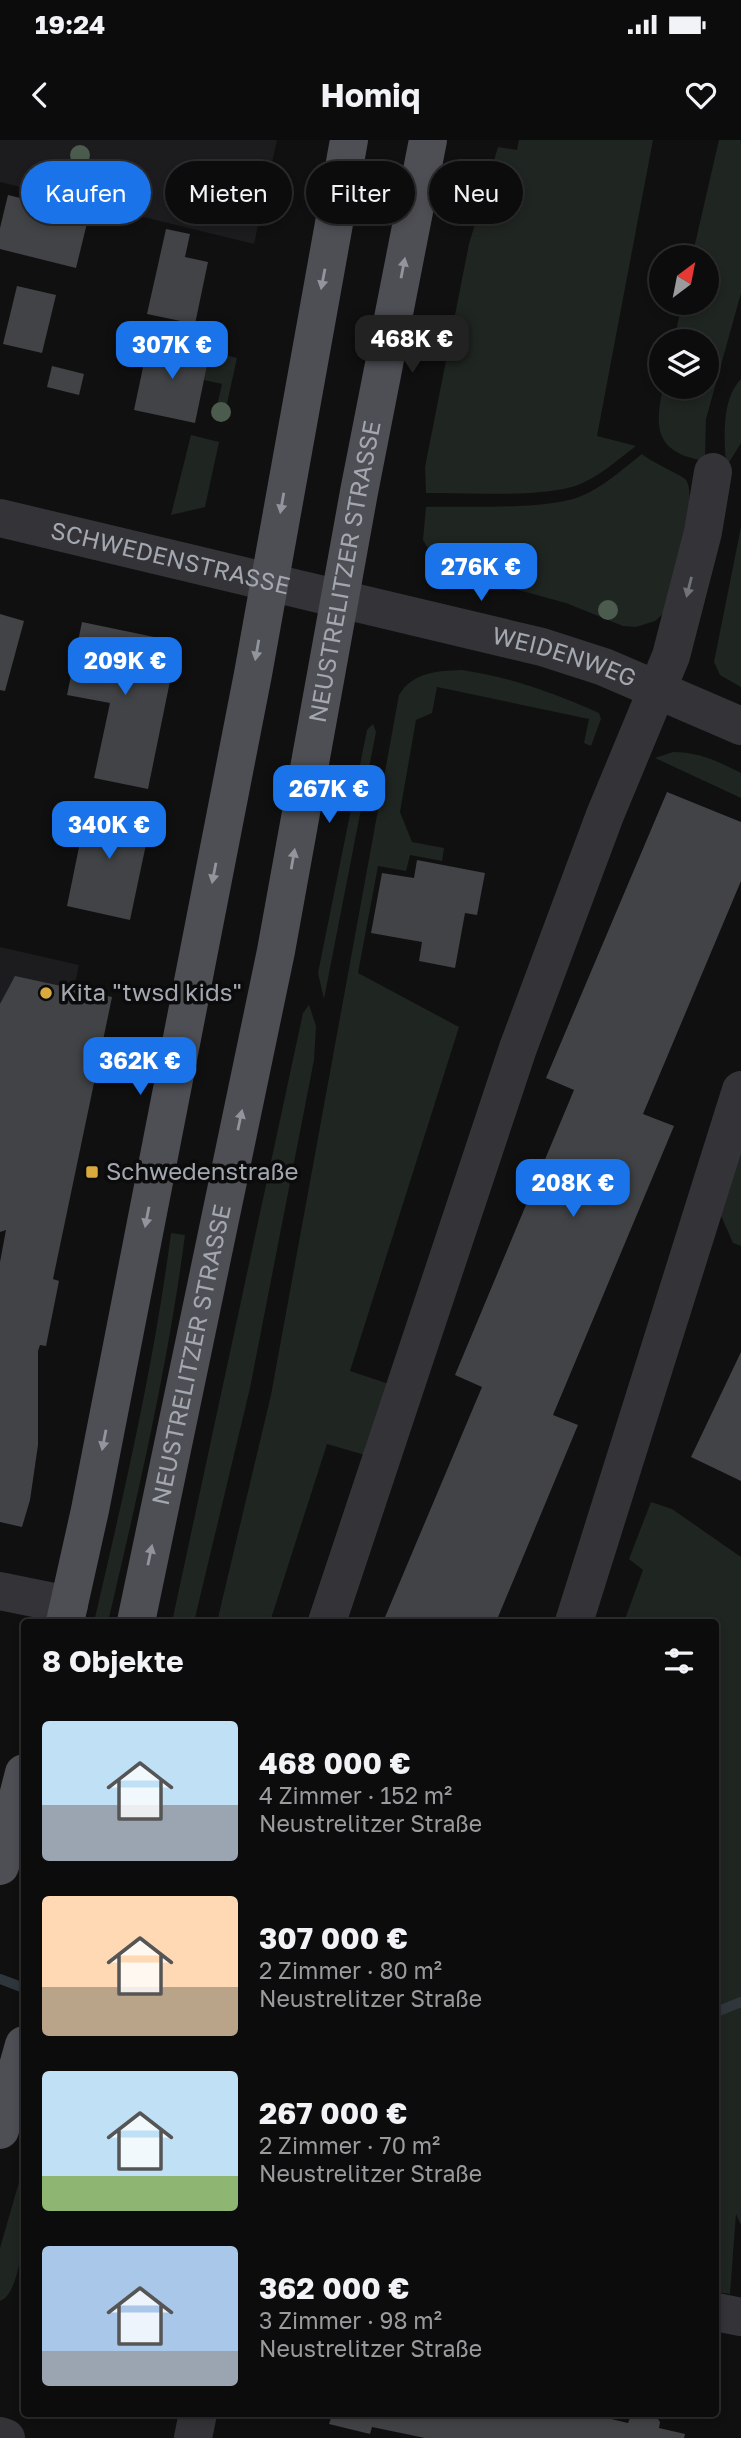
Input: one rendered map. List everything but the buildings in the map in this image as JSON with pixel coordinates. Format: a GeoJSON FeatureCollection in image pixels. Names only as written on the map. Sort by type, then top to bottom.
{"type":"FeatureCollection","features":[{"type":"Feature","properties":{"kind":"main road"},"geometry":{"type":"LineString","coordinates":[[67,1614],[157,1166],[349,140]]}},
{"type":"Feature","properties":{"kind":"main road","name":"NEUSTRELITZER STRASSE"},"geometry":{"type":"LineString","coordinates":[[136,1619],[276,951],[428,140]]}},
{"type":"Feature","properties":{"kind":"main road"},"geometry":{"type":"LineString","coordinates":[[0,1866],[21,1785]]}},
{"type":"Feature","properties":{"kind":"main road"},"geometry":{"type":"LineString","coordinates":[[0,2130],[21,2056]]}},
{"type":"Feature","properties":{"kind":"street"},"geometry":{"type":"LineString","coordinates":[[328,1619],[518,1048],[605,815],[671,656],[703,532],[727,479]]}},
{"type":"Feature","properties":{"kind":"street","name":"SCHWEDENSTRASSE"},"geometry":{"type":"LineString","coordinates":[[0,518],[340,600]]}},
{"type":"Feature","properties":{"kind":"street","name":"WEIDENWEG"},"geometry":{"type":"LineString","coordinates":[[340,600],[541,647],[604,667],[741,726]]}},
{"type":"Feature","properties":{"kind":"street"},"geometry":{"type":"LineString","coordinates":[[575,1619],[741,1090]]}},
{"type":"Feature","properties":{"kind":"street"},"geometry":{"type":"LineString","coordinates":[[0,1591],[67,1614]]}},
{"type":"Feature","properties":{"kind":"street"},"geometry":{"type":"LineString","coordinates":[[719,2313],[741,2317]]}},
{"type":"Feature","properties":{"kind":"street"},"geometry":{"type":"LineString","coordinates":[[193,2438],[197,2417]]}},
{"type":"Feature","properties":{"kind":"street"},"geometry":{"type":"LineString","coordinates":[[0,2436],[6,2438]]}},
{"type":"Feature","properties":{"kind":"shaded area"},"geometry":{"type":"Polygon","coordinates":[[[0,140],[277,140],[272,161],[165,161],[165,222],[151,219],[151,161],[21,161],[21,187],[0,182],[0,140]]]}},
{"type":"Feature","properties":{"kind":"shaded area"},"geometry":{"type":"Polygon","coordinates":[[[519,140],[653,140],[597,436],[636,446],[598,475],[572,487],[519,493],[426,493],[425,467],[475,224],[523,224],[523,161],[494,161],[498,147],[517,150],[519,140]]]}},
{"type":"Feature","properties":{"kind":"shaded area"},"geometry":{"type":"Polygon","coordinates":[[[719,140],[741,140],[741,293],[719,372],[719,329],[677,329],[679,315],[719,315],[719,245],[695,245],[719,140]]]}},
{"type":"Feature","properties":{"kind":"shaded area"},"geometry":{"type":"Polygon","coordinates":[[[172,224],[258,224],[254,244],[172,224]]]}},
{"type":"Feature","properties":{"kind":"shaded area"},"geometry":{"type":"Polygon","coordinates":[[[210,351],[237,358],[224,417],[215,415],[222,384],[204,380],[210,351]]]}},
{"type":"Feature","properties":{"kind":"shaded area"},"geometry":{"type":"Polygon","coordinates":[[[741,379],[741,443],[726,467],[727,409],[734,388],[741,379]]]}},
{"type":"Feature","properties":{"kind":"shaded area"},"geometry":{"type":"Polygon","coordinates":[[[661,399],[712,399],[706,419],[705,456],[699,460],[673,450],[661,434],[661,399]]]}},
{"type":"Feature","properties":{"kind":"shaded area"},"geometry":{"type":"Polygon","coordinates":[[[191,435],[219,442],[205,507],[171,515],[191,435]]]}},
{"type":"Feature","properties":{"kind":"shaded area"},"geometry":{"type":"Polygon","coordinates":[[[642,454],[685,479],[689,488],[687,523],[677,566],[663,614],[655,621],[636,627],[623,626],[566,603],[451,572],[434,559],[423,540],[426,507],[526,506],[564,501],[596,489],[642,454]]]}},
{"type":"Feature","properties":{"kind":"shaded area"},"geometry":{"type":"Polygon","coordinates":[[[741,527],[741,687],[720,675],[714,662],[741,527]]]}},
{"type":"Feature","properties":{"kind":"shaded area"},"geometry":{"type":"Polygon","coordinates":[[[462,670],[499,677],[548,692],[599,713],[601,719],[591,746],[584,743],[589,719],[437,687],[432,713],[416,720],[400,812],[412,842],[444,848],[442,861],[410,855],[406,871],[378,866],[358,973],[459,1027],[350,1371],[389,1384],[365,1455],[327,1444],[271,1619],[218,1619],[271,1395],[399,695],[418,677],[435,672],[462,670]]]}},
{"type":"Feature","properties":{"kind":"shaded area"},"geometry":{"type":"Polygon","coordinates":[[[373,724],[376,732],[324,999],[318,973],[367,730],[373,724]]]}},
{"type":"Feature","properties":{"kind":"shaded area"},"geometry":{"type":"Polygon","coordinates":[[[673,752],[708,758],[741,773],[741,798],[655,758],[673,752]]]}},
{"type":"Feature","properties":{"kind":"shaded area","name":"Kita \"twsd kids\""},"geometry":{"type":"Polygon","coordinates":[[[0,947],[79,965],[74,988],[112,997],[103,1041],[0,1018],[0,947]]]}},
{"type":"Feature","properties":{"kind":"shaded area"},"geometry":{"type":"Polygon","coordinates":[[[309,1005],[316,1026],[314,1060],[250,1388],[195,1619],[173,1619],[303,1013],[309,1005]]]}},
{"type":"Feature","properties":{"kind":"shaded area"},"geometry":{"type":"Polygon","coordinates":[[[741,1141],[741,1246],[733,1243],[719,1211],[741,1141]]]}},
{"type":"Feature","properties":{"kind":"shaded area"},"geometry":{"type":"Polygon","coordinates":[[[171,1233],[185,1235],[161,1381],[109,1619],[95,1619],[147,1380],[171,1233]]]}},
{"type":"Feature","properties":{"kind":"shaded area"},"geometry":{"type":"Polygon","coordinates":[[[651,1502],[672,1509],[741,1557],[741,2225],[736,2214],[730,2294],[719,2292],[719,1619],[625,1619],[643,1570],[629,1559],[651,1502]]]}},
{"type":"Feature","properties":{"kind":"shaded area"},"geometry":{"type":"Polygon","coordinates":[[[21,2175],[20,2260],[9,2293],[0,2301],[0,2248],[21,2175]]]}},
{"type":"Feature","properties":{"kind":"waterway"},"geometry":{"type":"LineString","coordinates":[[0,1979],[21,1987]]}},
{"type":"Feature","properties":{"kind":"waterway"},"geometry":{"type":"LineString","coordinates":[[719,2011],[741,2002]]}},
{"type":"Feature","properties":{"kind":"place","name":"Kita \"twsd kids\""},"geometry":{"type":"Point","coordinates":[46,993]}},
{"type":"Feature","properties":{"kind":"place","name":"Schwedenstraße"},"geometry":{"type":"Point","coordinates":[92,1172]}}]}
